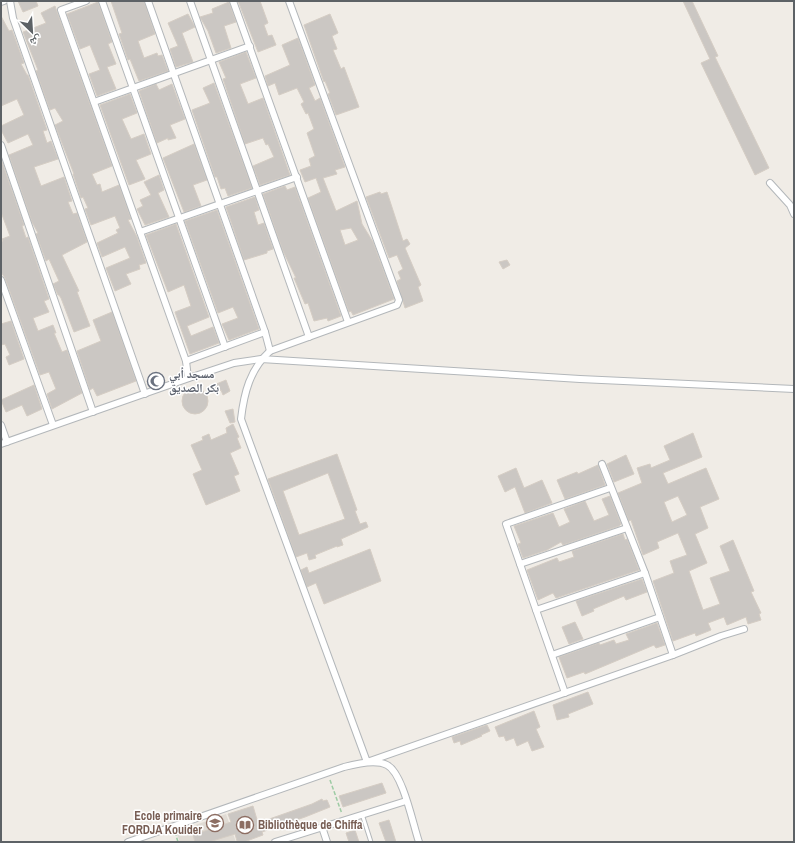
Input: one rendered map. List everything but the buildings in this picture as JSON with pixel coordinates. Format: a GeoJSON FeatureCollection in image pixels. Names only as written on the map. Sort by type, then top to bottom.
{"type":"FeatureCollection","features":[{"type":"Feature","properties":{"kind":"street"},"geometry":{"type":"LineString","coordinates":[[10,1],[16,26],[145,394]]}},
{"type":"Feature","properties":{"kind":"street"},"geometry":{"type":"LineString","coordinates":[[86,1],[62,10],[186,361],[188,378]]}},
{"type":"Feature","properties":{"kind":"street"},"geometry":{"type":"LineString","coordinates":[[102,1],[225,347]]}},
{"type":"Feature","properties":{"kind":"street"},"geometry":{"type":"LineString","coordinates":[[148,1],[265,332],[270,351]]}},
{"type":"Feature","properties":{"kind":"street"},"geometry":{"type":"LineString","coordinates":[[190,1],[309,337]]}},
{"type":"Feature","properties":{"kind":"street"},"geometry":{"type":"LineString","coordinates":[[233,1],[348,322]]}},
{"type":"Feature","properties":{"kind":"street"},"geometry":{"type":"LineString","coordinates":[[289,1],[399,300],[397,305],[270,351],[261,359],[248,381],[241,419],[367,762]]}},
{"type":"Feature","properties":{"kind":"street"},"geometry":{"type":"LineString","coordinates":[[94,102],[250,46]]}},
{"type":"Feature","properties":{"kind":"street"},"geometry":{"type":"LineString","coordinates":[[1,145],[93,412]]}},
{"type":"Feature","properties":{"kind":"street"},"geometry":{"type":"LineString","coordinates":[[140,232],[297,177]]}},
{"type":"Feature","properties":{"kind":"street"},"geometry":{"type":"LineString","coordinates":[[770,183],[790,205],[794,214]]}},
{"type":"Feature","properties":{"kind":"street"},"geometry":{"type":"LineString","coordinates":[[1,280],[53,425]]}},
{"type":"Feature","properties":{"kind":"street"},"geometry":{"type":"LineString","coordinates":[[186,361],[265,332]]}},
{"type":"Feature","properties":{"kind":"street"},"geometry":{"type":"LineString","coordinates":[[1,425],[4,443],[188,378],[234,364],[261,359],[580,379],[794,389]]}},
{"type":"Feature","properties":{"kind":"street"},"geometry":{"type":"LineString","coordinates":[[602,464],[610,488],[645,573],[674,655]]}},
{"type":"Feature","properties":{"kind":"street"},"geometry":{"type":"LineString","coordinates":[[565,693],[506,524],[610,488]]}},
{"type":"Feature","properties":{"kind":"street"},"geometry":{"type":"LineString","coordinates":[[520,564],[627,528]]}},
{"type":"Feature","properties":{"kind":"street"},"geometry":{"type":"LineString","coordinates":[[536,610],[645,573]]}},
{"type":"Feature","properties":{"kind":"street"},"geometry":{"type":"LineString","coordinates":[[552,655],[660,617]]}},
{"type":"Feature","properties":{"kind":"street"},"geometry":{"type":"LineString","coordinates":[[128,842],[344,766],[367,762],[674,655],[721,636],[744,629]]}},
{"type":"Feature","properties":{"kind":"street"},"geometry":{"type":"LineString","coordinates":[[367,762],[387,764],[397,776],[419,842]]}},
{"type":"Feature","properties":{"kind":"street"},"geometry":{"type":"LineString","coordinates":[[275,842],[406,801]]}},
{"type":"Feature","properties":{"kind":"street"},"geometry":{"type":"LineString","coordinates":[[322,827],[327,842]]}},
{"type":"Feature","properties":{"kind":"lane"},"geometry":{"type":"LineString","coordinates":[[362,814],[371,842]]}},
{"type":"Feature","properties":{"kind":"path"},"geometry":{"type":"LineString","coordinates":[[328,772],[344,820]]}},
{"type":"Feature","properties":{"kind":"path"},"geometry":{"type":"LineString","coordinates":[[173,826],[178,842]]}},
{"type":"Feature","properties":{"kind":"shaded area","name":"Ecole primaire FORDJA Kouider"},"geometry":{"type":"Polygon","coordinates":[[[226,814],[236,842],[180,842],[176,832],[226,814]]]}},
{"type":"Feature","properties":{"kind":"place","name":"مسجد أبي بكر الصديق"},"geometry":{"type":"Point","coordinates":[156,381]}},
{"type":"Feature","properties":{"kind":"place","name":"Ecole primaire FORDJA Kouider"},"geometry":{"type":"Point","coordinates":[215,823]}},
{"type":"Feature","properties":{"kind":"place","name":"Bibliothèque de Chiffa"},"geometry":{"type":"Point","coordinates":[245,825]}}]}
